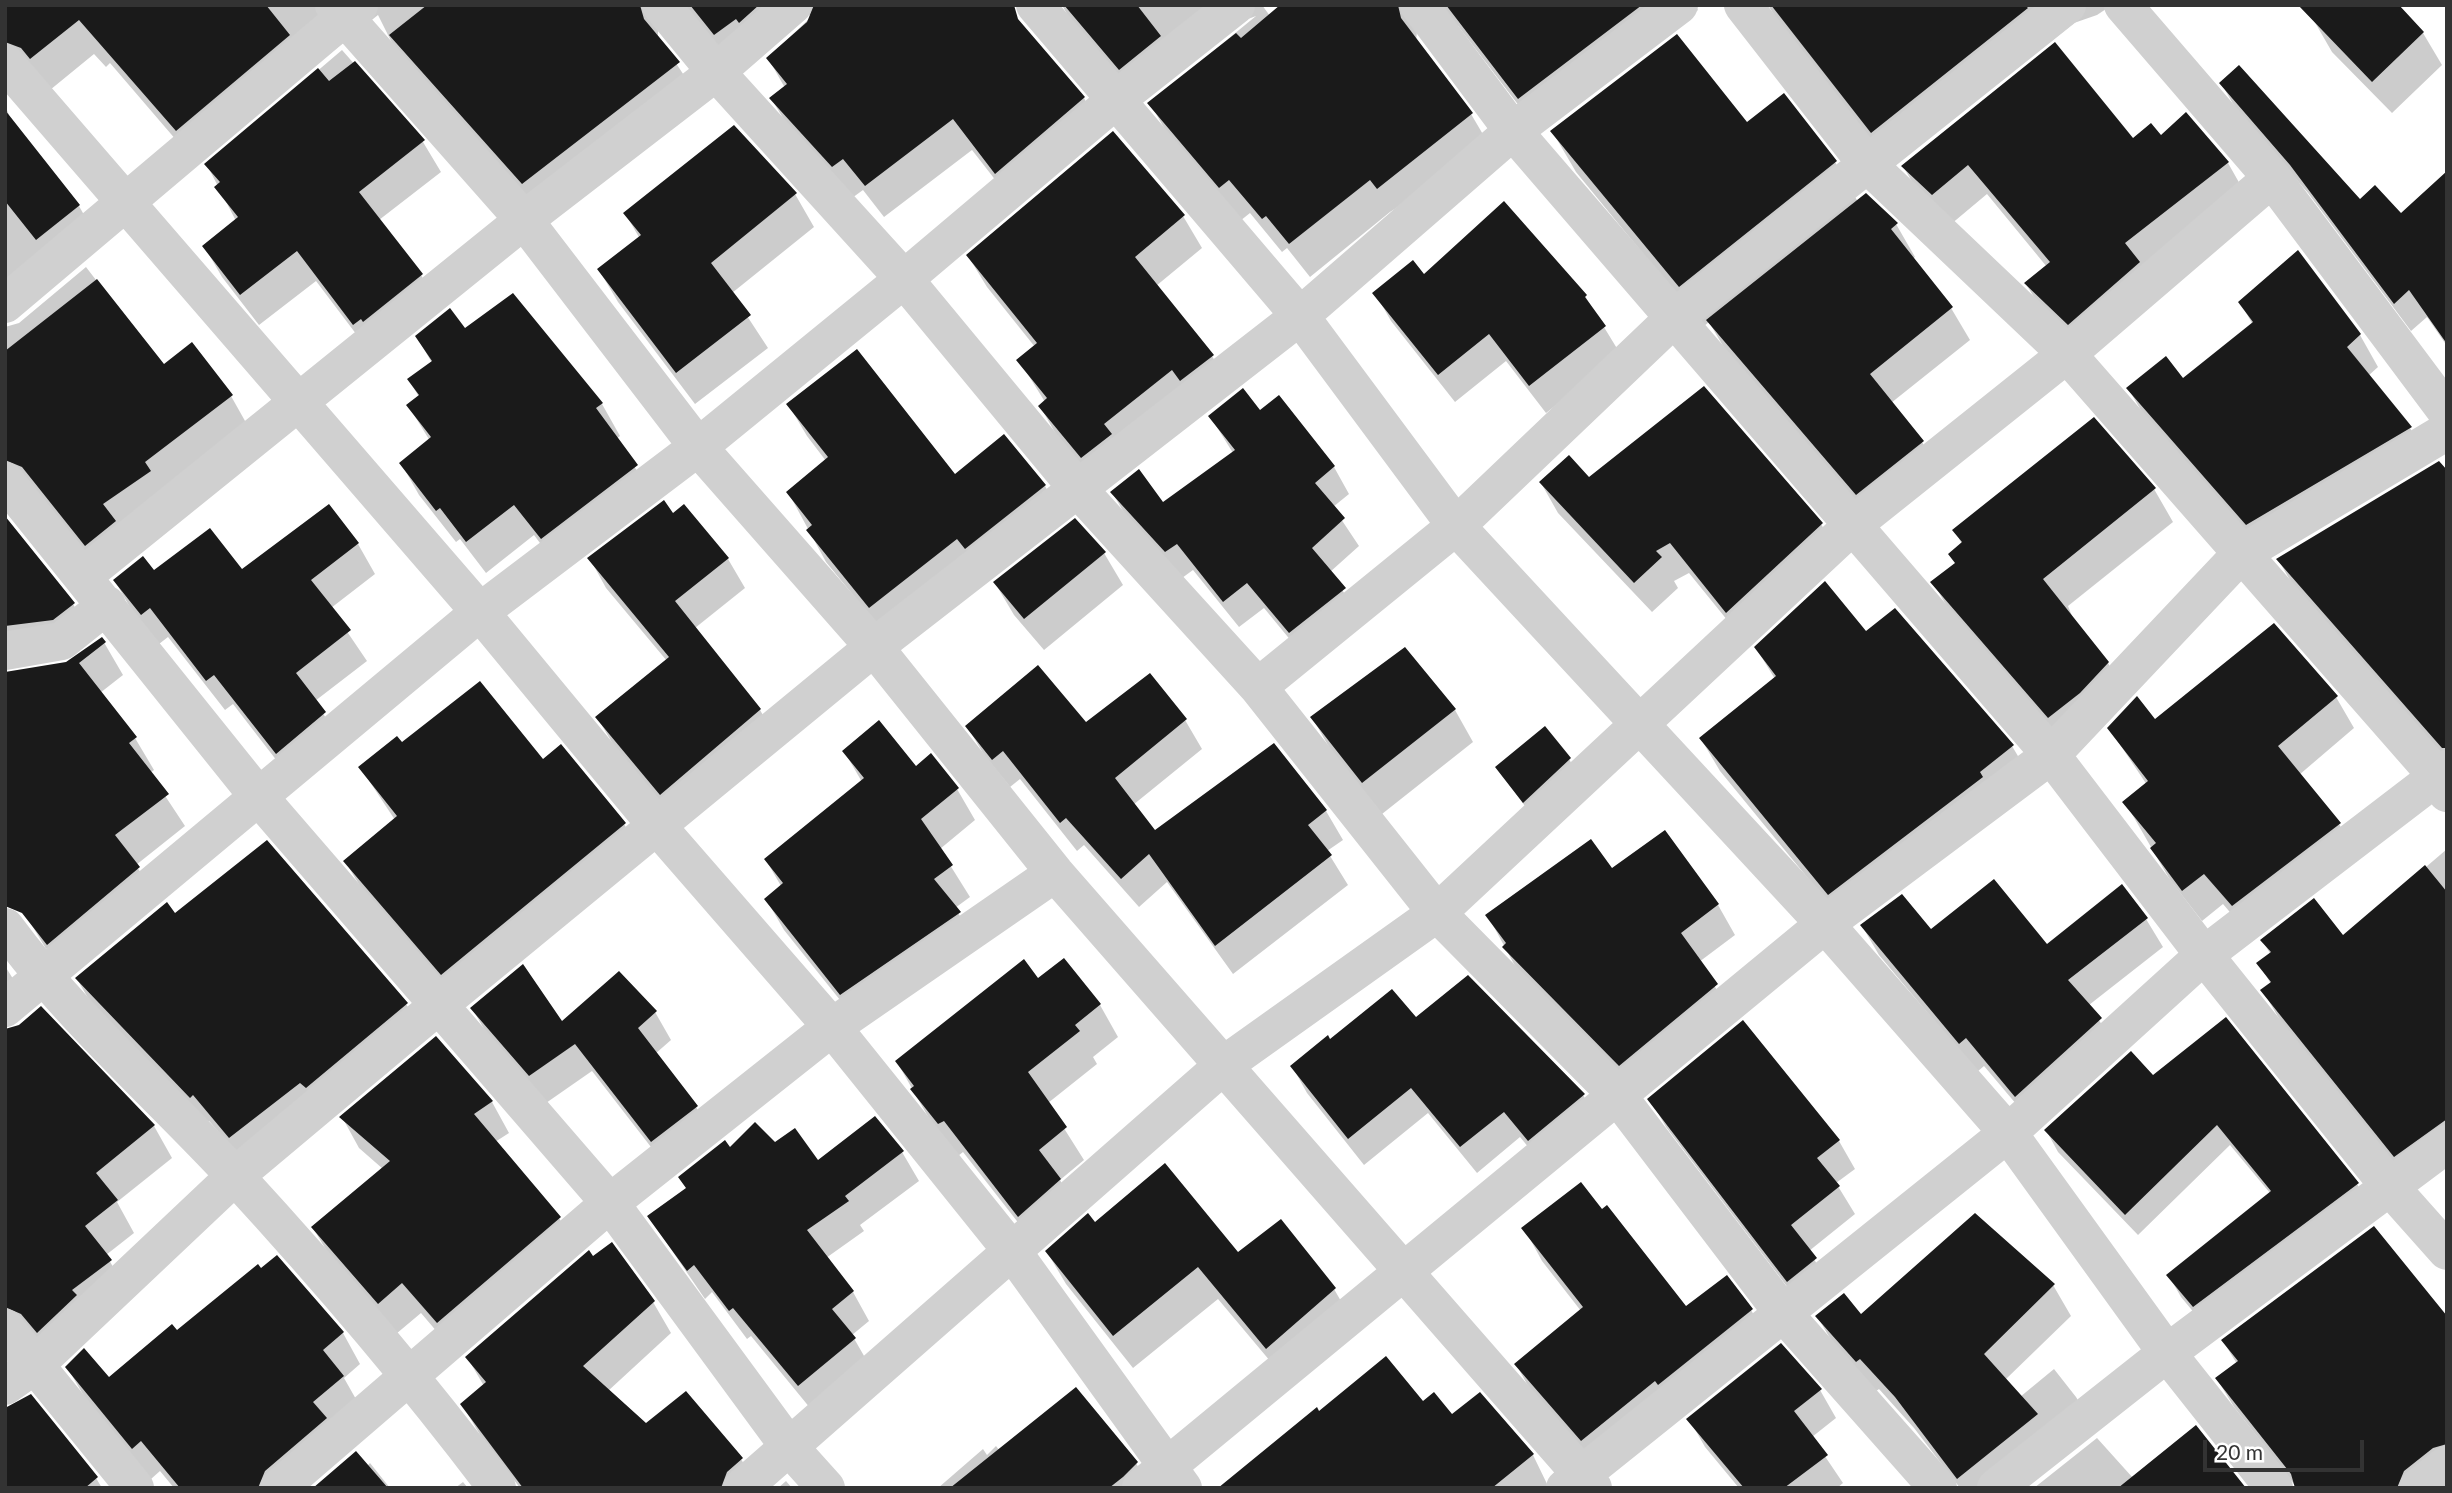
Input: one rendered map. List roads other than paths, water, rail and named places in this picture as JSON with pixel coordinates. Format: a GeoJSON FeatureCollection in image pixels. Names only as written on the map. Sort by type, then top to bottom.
{"type":"FeatureCollection","features":[{"type":"Feature","properties":{"kind":"street"},"geometry":{"type":"LineString","coordinates":[[662,5],[716,72],[904,279],[1077,488],[1258,687],[1437,913],[1617,1095],[1783,1313],[1938,1488]]}},
{"type":"Feature","properties":{"kind":"street"},"geometry":{"type":"LineString","coordinates":[[83,576],[524,220],[716,72],[793,5]]}},
{"type":"Feature","properties":{"kind":"street"},"geometry":{"type":"LineString","coordinates":[[1035,5],[1300,316],[1456,526],[1825,924],[2007,1133],[2167,1353],[2274,1488]]}},
{"type":"Feature","properties":{"kind":"street"},"geometry":{"type":"LineString","coordinates":[[5,1008],[480,612],[698,447],[904,279],[1116,99],[1236,5]]}},
{"type":"Feature","properties":{"kind":"street"},"geometry":{"type":"LineString","coordinates":[[1419,5],[1513,131],[1673,319],[1854,524],[2050,755],[2204,955],[2390,1187],[2447,1251]]}},
{"type":"Feature","properties":{"kind":"street"},"geometry":{"type":"LineString","coordinates":[[5,1386],[36,1364],[235,1176],[440,1003],[874,646],[1300,316],[1513,131],[1679,5]]}},
{"type":"Feature","properties":{"kind":"street"},"geometry":{"type":"LineString","coordinates":[[5,304],[127,202],[346,9],[524,220],[698,447],[874,646],[1055,873],[1405,1271],[1580,1483],[1783,1313],[2007,1133],[2204,955],[2443,779],[2241,554],[2067,354],[1866,163],[1743,5]]}},
{"type":"Feature","properties":{"kind":"street"},"geometry":{"type":"LineString","coordinates":[[1258,687],[1456,526],[1673,319],[2067,5]]}},
{"type":"Feature","properties":{"kind":"street"},"geometry":{"type":"LineString","coordinates":[[2123,5],[2272,178],[2447,412]]}},
{"type":"Feature","properties":{"kind":"street"},"geometry":{"type":"LineString","coordinates":[[5,63],[480,612],[657,826],[832,1027],[1012,1251],[1164,1481],[1405,1271],[1825,924],[2050,755],[2241,554],[2447,431]]}},
{"type":"Feature","properties":{"kind":"street"},"geometry":{"type":"LineString","coordinates":[[742,1488],[1225,1064],[1437,913],[1854,524],[2067,354],[2272,178]]}},
{"type":"Feature","properties":{"kind":"street"},"geometry":{"type":"LineString","coordinates":[[5,481],[258,796],[440,1003],[610,1203],[790,1448],[826,1488]]}},
{"type":"Feature","properties":{"kind":"street"},"geometry":{"type":"LineString","coordinates":[[5,651],[62,640],[107,606]]}},
{"type":"Feature","properties":{"kind":"street"},"geometry":{"type":"LineString","coordinates":[[279,1488],[610,1203],[832,1027],[1055,873]]}},
{"type":"Feature","properties":{"kind":"street"},"geometry":{"type":"LineString","coordinates":[[5,927],[41,976],[235,1176],[412,1376],[497,1488]]}},
{"type":"Feature","properties":{"kind":"street"},"geometry":{"type":"LineString","coordinates":[[1997,1488],[2167,1353],[2447,1144]]}},
{"type":"Feature","properties":{"kind":"street"},"geometry":{"type":"LineString","coordinates":[[5,1328],[135,1488]]}},
{"type":"Feature","properties":{"kind":"street"},"geometry":{"type":"LineString","coordinates":[[2418,1488],[2447,1465]]}}]}
